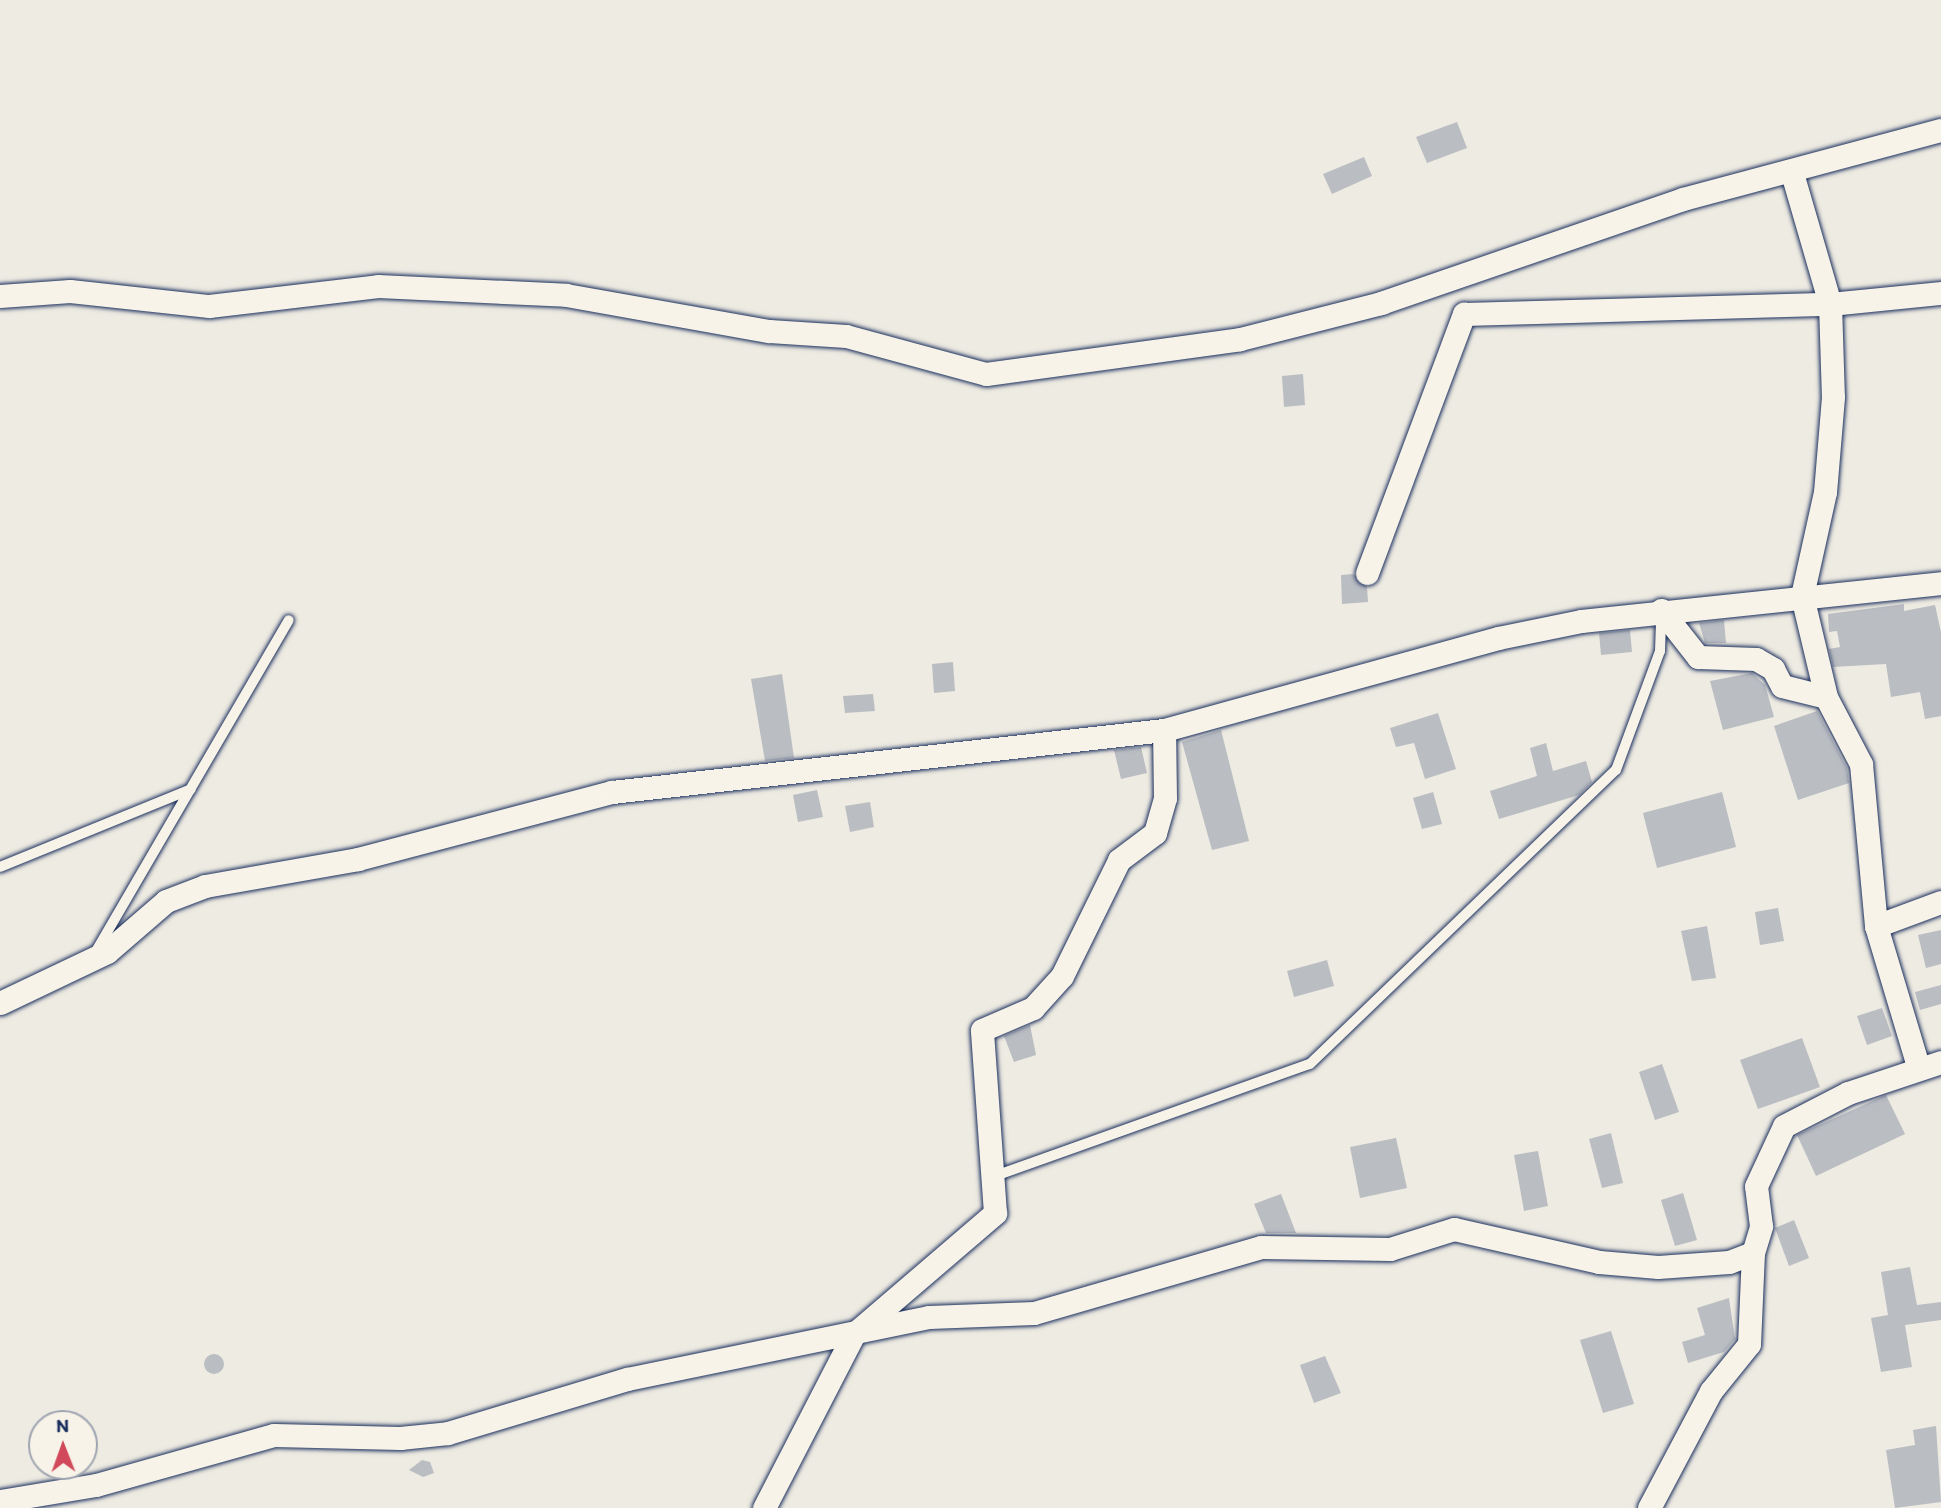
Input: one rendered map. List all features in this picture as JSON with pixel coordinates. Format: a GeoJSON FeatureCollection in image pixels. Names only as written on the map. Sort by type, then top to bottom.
{"type":"FeatureCollection","features":[{"type":"Feature","properties":{"kind":"street"},"geometry":{"type":"LineString","coordinates":[[0,296],[70,292],[209,306],[378,286],[566,295],[743,327],[846,336],[986,374],[1240,339],[1433,287],[1683,199],[1792,173],[1941,130]]}},
{"type":"Feature","properties":{"kind":"street"},"geometry":{"type":"LineString","coordinates":[[1792,173],[1830,304],[1833,397],[1825,492],[1802,596],[1826,697],[1861,764],[1876,926],[1918,1066]]}},
{"type":"Feature","properties":{"kind":"street"},"geometry":{"type":"LineString","coordinates":[[1367,573],[1464,314],[1830,304],[1941,293]]}},
{"type":"Feature","properties":{"kind":"street"},"geometry":{"type":"LineString","coordinates":[[0,1003],[90,961],[166,901],[205,886],[358,859],[612,792],[1164,730],[1498,638],[1661,610],[1941,583]]}},
{"type":"Feature","properties":{"kind":"street"},"geometry":{"type":"LineString","coordinates":[[1661,610],[1698,657],[1756,659],[1773,669],[1782,686],[1826,697]]}},
{"type":"Feature","properties":{"kind":"street"},"geometry":{"type":"LineString","coordinates":[[764,1508],[854,1334],[995,1213],[982,1030],[1033,1008],[1055,984],[1119,860],[1155,832],[1165,798],[1164,730]]}},
{"type":"Feature","properties":{"kind":"street"},"geometry":{"type":"LineString","coordinates":[[1876,926],[1941,902]]}},
{"type":"Feature","properties":{"kind":"street"},"geometry":{"type":"LineString","coordinates":[[1649,1508],[1711,1391],[1749,1344],[1754,1253],[1761,1226],[1756,1186],[1784,1126],[1918,1066],[1941,1062]]}},
{"type":"Feature","properties":{"kind":"street"},"geometry":{"type":"LineString","coordinates":[[0,1501],[107,1482],[274,1435],[400,1438],[447,1433],[627,1379],[965,1313],[1034,1313],[1285,1244],[1391,1249],[1454,1229],[1599,1262],[1658,1267],[1729,1262],[1754,1253]]}},
{"type":"Feature","properties":{"kind":"lane"},"geometry":{"type":"LineString","coordinates":[[992,1177],[1310,1064],[1616,770],[1660,651],[1661,610]]}},
{"type":"Feature","properties":{"kind":"lane"},"geometry":{"type":"LineString","coordinates":[[90,961],[289,620]]}},
{"type":"Feature","properties":{"kind":"lane"},"geometry":{"type":"LineString","coordinates":[[0,867],[191,789]]}},
{"type":"Feature","properties":{"kind":"building"},"geometry":{"type":"Polygon","coordinates":[[[1457,122],[1467,148],[1427,163],[1416,137],[1457,122]]]}},
{"type":"Feature","properties":{"kind":"building"},"geometry":{"type":"Polygon","coordinates":[[[1364,157],[1372,176],[1332,194],[1323,174],[1364,157]]]}},
{"type":"Feature","properties":{"kind":"building"},"geometry":{"type":"Polygon","coordinates":[[[1303,374],[1305,405],[1284,407],[1282,376],[1303,374]]]}},
{"type":"Feature","properties":{"kind":"building"},"geometry":{"type":"Polygon","coordinates":[[[1353,574],[1367,587],[1368,602],[1342,604],[1341,575],[1353,574]]]}},
{"type":"Feature","properties":{"kind":"building"},"geometry":{"type":"Polygon","coordinates":[[[1904,604],[1904,611],[1935,605],[1941,632],[1941,716],[1925,719],[1920,692],[1891,697],[1886,664],[1833,667],[1829,649],[1840,647],[1837,631],[1829,632],[1828,614],[1904,604]]]}},
{"type":"Feature","properties":{"kind":"building"},"geometry":{"type":"Polygon","coordinates":[[[1724,620],[1726,643],[1705,643],[1699,623],[1724,620]]]}},
{"type":"Feature","properties":{"kind":"building"},"geometry":{"type":"Polygon","coordinates":[[[1630,630],[1632,652],[1601,655],[1599,633],[1630,630]]]}},
{"type":"Feature","properties":{"kind":"building"},"geometry":{"type":"Polygon","coordinates":[[[953,662],[955,691],[934,693],[932,664],[953,662]]]}},
{"type":"Feature","properties":{"kind":"building"},"geometry":{"type":"Polygon","coordinates":[[[1752,673],[1765,685],[1774,717],[1723,730],[1710,681],[1752,673]]]}},
{"type":"Feature","properties":{"kind":"building"},"geometry":{"type":"Polygon","coordinates":[[[782,674],[794,758],[765,761],[751,679],[782,674]]]}},
{"type":"Feature","properties":{"kind":"building"},"geometry":{"type":"Polygon","coordinates":[[[873,694],[875,711],[845,713],[843,696],[873,694]]]}},
{"type":"Feature","properties":{"kind":"building"},"geometry":{"type":"Polygon","coordinates":[[[1817,711],[1847,768],[1849,783],[1798,800],[1774,726],[1817,711]]]}},
{"type":"Feature","properties":{"kind":"building"},"geometry":{"type":"Polygon","coordinates":[[[1438,713],[1456,769],[1425,779],[1414,743],[1396,747],[1390,728],[1438,713]]]}},
{"type":"Feature","properties":{"kind":"building"},"geometry":{"type":"Polygon","coordinates":[[[1221,730],[1249,841],[1212,850],[1182,742],[1221,730]]]}},
{"type":"Feature","properties":{"kind":"building"},"geometry":{"type":"Polygon","coordinates":[[[1546,743],[1553,771],[1586,761],[1592,782],[1579,795],[1499,819],[1490,791],[1537,776],[1530,748],[1546,743]]]}},
{"type":"Feature","properties":{"kind":"building"},"geometry":{"type":"Polygon","coordinates":[[[1141,747],[1147,773],[1121,779],[1114,750],[1141,747]]]}},
{"type":"Feature","properties":{"kind":"building"},"geometry":{"type":"Polygon","coordinates":[[[817,790],[823,817],[798,822],[793,795],[817,790]]]}},
{"type":"Feature","properties":{"kind":"building"},"geometry":{"type":"Polygon","coordinates":[[[1433,792],[1442,824],[1422,829],[1413,798],[1433,792]]]}},
{"type":"Feature","properties":{"kind":"building"},"geometry":{"type":"Polygon","coordinates":[[[1722,792],[1736,847],[1657,868],[1643,813],[1722,792]]]}},
{"type":"Feature","properties":{"kind":"building"},"geometry":{"type":"Polygon","coordinates":[[[870,802],[874,827],[850,832],[845,806],[870,802]]]}},
{"type":"Feature","properties":{"kind":"building"},"geometry":{"type":"Polygon","coordinates":[[[1778,908],[1784,941],[1760,945],[1755,912],[1778,908]]]}},
{"type":"Feature","properties":{"kind":"building"},"geometry":{"type":"Polygon","coordinates":[[[1707,926],[1716,978],[1692,981],[1681,931],[1707,926]]]}},
{"type":"Feature","properties":{"kind":"building"},"geometry":{"type":"Polygon","coordinates":[[[1941,930],[1941,964],[1926,968],[1918,935],[1941,930]]]}},
{"type":"Feature","properties":{"kind":"building"},"geometry":{"type":"Polygon","coordinates":[[[1327,960],[1334,986],[1294,997],[1287,971],[1327,960]]]}},
{"type":"Feature","properties":{"kind":"building"},"geometry":{"type":"Polygon","coordinates":[[[1941,985],[1941,1004],[1920,1010],[1915,992],[1941,985]]]}},
{"type":"Feature","properties":{"kind":"building"},"geometry":{"type":"Polygon","coordinates":[[[1882,1008],[1892,1036],[1867,1045],[1857,1016],[1882,1008]]]}},
{"type":"Feature","properties":{"kind":"building"},"geometry":{"type":"Polygon","coordinates":[[[1030,1025],[1036,1055],[1014,1062],[1004,1036],[1030,1025]]]}},
{"type":"Feature","properties":{"kind":"building"},"geometry":{"type":"Polygon","coordinates":[[[1802,1038],[1820,1087],[1758,1109],[1740,1060],[1802,1038]]]}},
{"type":"Feature","properties":{"kind":"building"},"geometry":{"type":"Polygon","coordinates":[[[1662,1064],[1679,1112],[1655,1120],[1639,1072],[1662,1064]]]}},
{"type":"Feature","properties":{"kind":"building"},"geometry":{"type":"Polygon","coordinates":[[[1886,1095],[1905,1134],[1816,1176],[1797,1135],[1886,1095]]]}},
{"type":"Feature","properties":{"kind":"building"},"geometry":{"type":"Polygon","coordinates":[[[1611,1133],[1623,1183],[1602,1188],[1589,1139],[1611,1133]]]}},
{"type":"Feature","properties":{"kind":"building"},"geometry":{"type":"Polygon","coordinates":[[[1396,1138],[1407,1188],[1360,1198],[1350,1147],[1396,1138]]]}},
{"type":"Feature","properties":{"kind":"building"},"geometry":{"type":"Polygon","coordinates":[[[1538,1151],[1548,1206],[1524,1211],[1514,1155],[1538,1151]]]}},
{"type":"Feature","properties":{"kind":"building"},"geometry":{"type":"Polygon","coordinates":[[[1683,1193],[1697,1240],[1675,1246],[1661,1200],[1683,1193]]]}},
{"type":"Feature","properties":{"kind":"building"},"geometry":{"type":"Polygon","coordinates":[[[1281,1194],[1296,1233],[1266,1233],[1254,1204],[1281,1194]]]}},
{"type":"Feature","properties":{"kind":"building"},"geometry":{"type":"Polygon","coordinates":[[[1794,1220],[1809,1258],[1789,1266],[1775,1228],[1794,1220]]]}},
{"type":"Feature","properties":{"kind":"building"},"geometry":{"type":"Polygon","coordinates":[[[1910,1267],[1917,1305],[1941,1302],[1941,1320],[1905,1325],[1912,1367],[1881,1372],[1871,1318],[1888,1315],[1881,1272],[1910,1267]]]}},
{"type":"Feature","properties":{"kind":"building"},"geometry":{"type":"Polygon","coordinates":[[[1729,1298],[1735,1339],[1724,1352],[1688,1363],[1682,1342],[1705,1335],[1697,1308],[1729,1298]]]}},
{"type":"Feature","properties":{"kind":"building"},"geometry":{"type":"Polygon","coordinates":[[[1611,1331],[1634,1404],[1603,1413],[1580,1340],[1611,1331]]]}},
{"type":"Feature","properties":{"kind":"building"},"geometry":{"type":"Polygon","coordinates":[[[214,1354],[221,1357],[224,1364],[221,1371],[214,1374],[207,1371],[204,1364],[207,1357],[214,1354]]]}},
{"type":"Feature","properties":{"kind":"building"},"geometry":{"type":"Polygon","coordinates":[[[1325,1356],[1341,1393],[1314,1403],[1300,1365],[1325,1356]]]}},
{"type":"Feature","properties":{"kind":"building"},"geometry":{"type":"Polygon","coordinates":[[[1936,1426],[1941,1502],[1895,1508],[1886,1450],[1915,1445],[1913,1430],[1936,1426]]]}},
{"type":"Feature","properties":{"kind":"building"},"geometry":{"type":"Polygon","coordinates":[[[422,1460],[430,1462],[434,1473],[423,1477],[409,1470],[422,1460]]]}}]}
